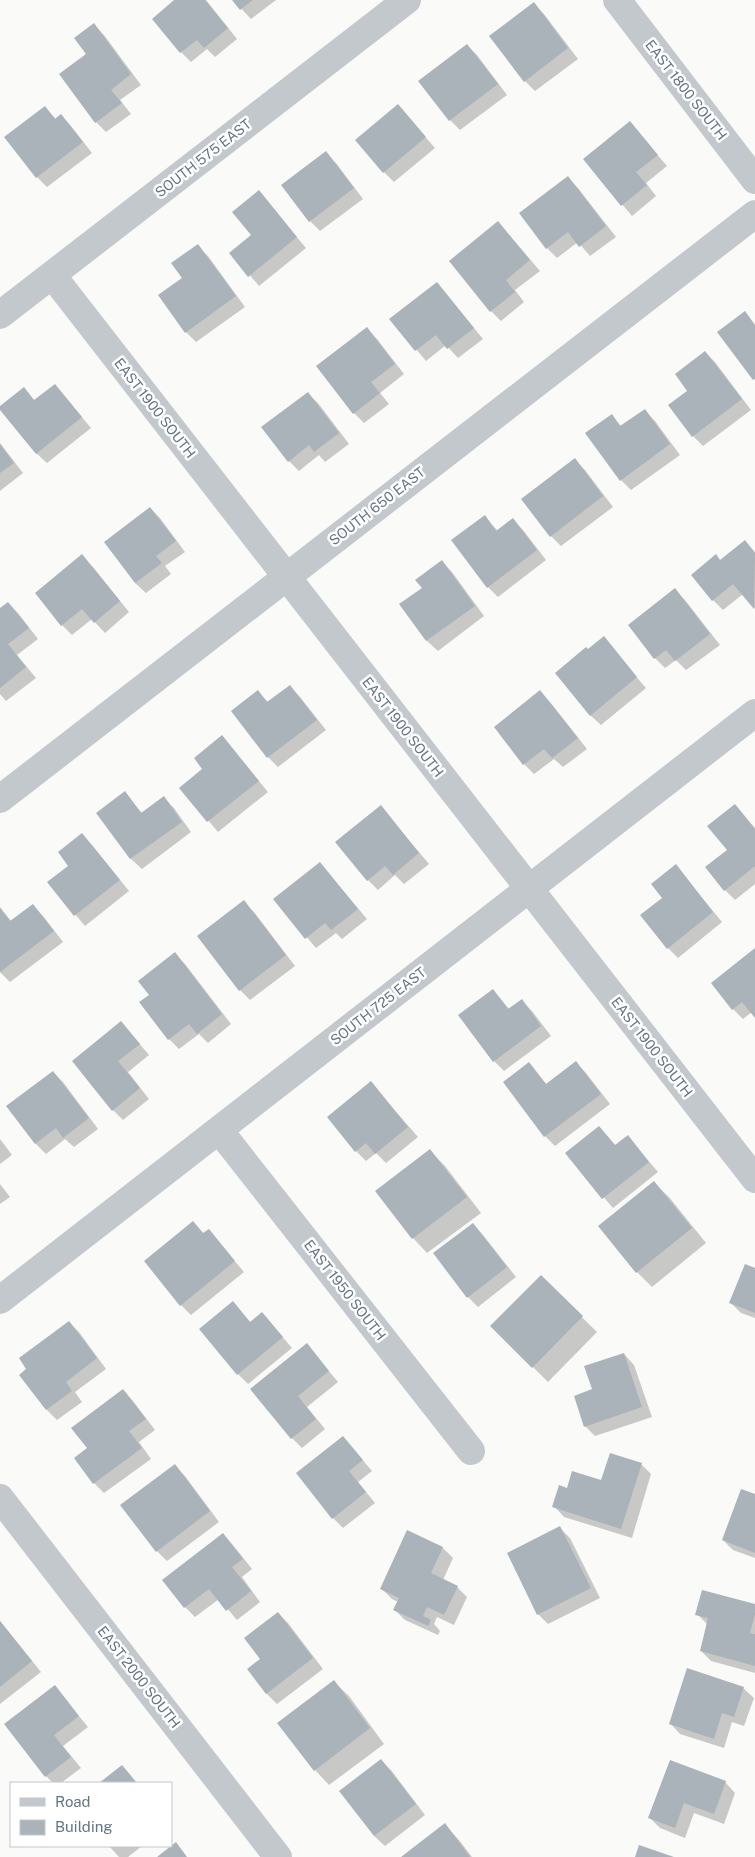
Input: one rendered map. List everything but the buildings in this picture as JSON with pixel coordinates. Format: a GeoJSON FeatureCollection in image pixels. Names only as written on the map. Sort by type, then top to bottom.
{"type":"FeatureCollection","features":[{"type":"Feature","properties":{"kind":"street","name":"SOUTH 575 EAST"},"geometry":{"type":"LineString","coordinates":[[0,315],[407,0]]}},
{"type":"Feature","properties":{"kind":"street","name":"EAST 1800 SOUTH"},"geometry":{"type":"LineString","coordinates":[[617,0],[755,180]]}},
{"type":"Feature","properties":{"kind":"street","name":"SOUTH 650 EAST"},"geometry":{"type":"LineString","coordinates":[[0,799],[755,214]]}},
{"type":"Feature","properties":{"kind":"street","name":"EAST 1900 SOUTH"},"geometry":{"type":"LineString","coordinates":[[52,276],[755,1179]]}},
{"type":"Feature","properties":{"kind":"street","name":"SOUTH 725 EAST"},"geometry":{"type":"LineString","coordinates":[[0,1300],[755,712]]}},
{"type":"Feature","properties":{"kind":"street","name":"EAST 1950 SOUTH"},"geometry":{"type":"LineString","coordinates":[[219,1130],[471,1451]]}},
{"type":"Feature","properties":{"kind":"street","name":"EAST 2000 SOUTH"},"geometry":{"type":"LineString","coordinates":[[0,1498],[278,1857]]}}]}
